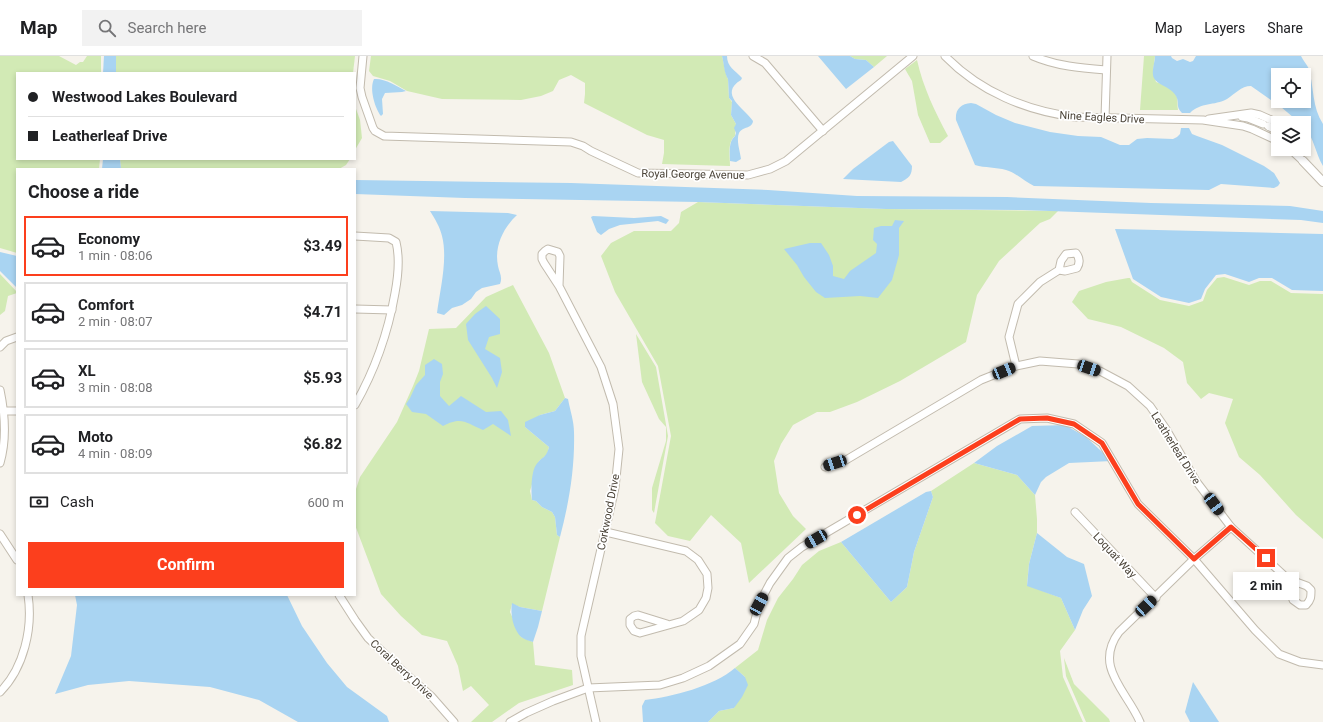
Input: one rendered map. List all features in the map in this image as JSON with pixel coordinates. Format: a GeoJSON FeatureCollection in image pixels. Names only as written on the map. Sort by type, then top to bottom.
{"type":"FeatureCollection","features":[{"type":"Feature","properties":{"kind":"street","name":"Royal George Avenue"},"geometry":{"type":"LineString","coordinates":[[363,56],[360,88],[362,97],[375,132],[385,137],[571,142],[583,146],[638,173],[748,175],[770,169],[786,161],[913,56]]}},
{"type":"Feature","properties":{"kind":"street"},"geometry":{"type":"LineString","coordinates":[[753,56],[765,63],[823,131]]}},
{"type":"Feature","properties":{"kind":"street","name":"Nine Eagles Drive"},"geometry":{"type":"LineString","coordinates":[[945,56],[982,86],[1027,107],[1058,115],[1076,117],[1203,120],[1243,126],[1271,138]]}},
{"type":"Feature","properties":{"kind":"street"},"geometry":{"type":"LineString","coordinates":[[1032,56],[1060,65],[1106,70]]}},
{"type":"Feature","properties":{"kind":"street"},"geometry":{"type":"LineString","coordinates":[[1105,118],[1107,56]]}},
{"type":"Feature","properties":{"kind":"street","name":"Nine Eagles Drive"},"geometry":{"type":"LineString","coordinates":[[1203,120],[1251,113],[1271,120]]}},
{"type":"Feature","properties":{"kind":"street","name":"Nine Eagles Drive"},"geometry":{"type":"LineString","coordinates":[[1234,115],[1248,118],[1271,128]]}},
{"type":"Feature","properties":{"kind":"street"},"geometry":{"type":"LineString","coordinates":[[1298,156],[1323,182]]}},
{"type":"Feature","properties":{"kind":"street"},"geometry":{"type":"LineString","coordinates":[[1300,156],[1303,161]]}},
{"type":"Feature","properties":{"kind":"street"},"geometry":{"type":"LineString","coordinates":[[356,236],[389,238],[396,242],[399,252],[397,282],[385,338],[374,369],[356,403]]}},
{"type":"Feature","properties":{"kind":"street","name":"Corkwood Drive"},"geometry":{"type":"LineString","coordinates":[[559,286],[560,256],[558,252],[548,249],[542,254],[542,259],[559,286],[601,367],[613,404],[619,449],[615,488],[581,636],[582,656],[596,722]]}},
{"type":"Feature","properties":{"kind":"street"},"geometry":{"type":"LineString","coordinates":[[1016,366],[1009,337],[1018,304],[1040,282],[1059,270]]}},
{"type":"Feature","properties":{"kind":"street"},"geometry":{"type":"LineString","coordinates":[[356,308],[392,310]]}},
{"type":"Feature","properties":{"kind":"street"},"geometry":{"type":"LineString","coordinates":[[0,347],[6,341],[16,337]]}},
{"type":"Feature","properties":{"kind":"street","name":"Leatherleaf Drive"},"geometry":{"type":"LineString","coordinates":[[825,467],[846,460],[981,380],[1016,366],[1040,361],[1078,364],[1100,371],[1128,386],[1150,406],[1166,429],[1196,481],[1231,527],[1288,579]]}},
{"type":"Feature","properties":{"kind":"street"},"geometry":{"type":"LineString","coordinates":[[0,390],[4,411],[5,434],[0,463]]}},
{"type":"Feature","properties":{"kind":"street"},"geometry":{"type":"LineString","coordinates":[[4,411],[16,411]]}},
{"type":"Feature","properties":{"kind":"street"},"geometry":{"type":"LineString","coordinates":[[510,722],[553,701],[588,688],[660,686],[684,678],[709,666],[740,644],[754,624],[759,604],[770,583],[788,558],[802,547],[1020,419],[1047,418],[1074,424],[1102,443],[1138,504],[1194,559],[1253,628],[1279,654],[1300,662],[1323,665]]}},
{"type":"Feature","properties":{"kind":"street","name":"Loquat Way"},"geometry":{"type":"LineString","coordinates":[[1075,512],[1156,598]]}},
{"type":"Feature","properties":{"kind":"street"},"geometry":{"type":"LineString","coordinates":[[1140,722],[1129,701],[1114,678],[1111,670],[1110,653],[1115,638],[1119,632],[1156,598],[1194,559],[1231,527]]}},
{"type":"Feature","properties":{"kind":"street"},"geometry":{"type":"LineString","coordinates":[[606,532],[686,551],[698,560],[707,574],[708,588],[706,598],[699,610],[683,621],[667,624],[640,633],[634,631],[630,625],[630,619],[638,615],[667,624]]}},
{"type":"Feature","properties":{"kind":"street"},"geometry":{"type":"LineString","coordinates":[[0,534],[16,558]]}},
{"type":"Feature","properties":{"kind":"street"},"geometry":{"type":"LineString","coordinates":[[0,692],[5,687],[19,663],[28,636],[30,622],[28,596]]}},
{"type":"Feature","properties":{"kind":"street","name":"Coral Berry Drive"},"geometry":{"type":"LineString","coordinates":[[340,596],[368,638],[397,667],[432,697],[454,722]]}},
{"type":"Feature","properties":{"kind":"green space"},"geometry":{"type":"Polygon","coordinates":[[[0,56],[59,56],[76,65],[83,62],[87,56],[101,56],[101,72],[16,72],[16,160],[100,160],[99,168],[16,168],[16,253],[0,248],[0,56]]]}},
{"type":"Feature","properties":{"kind":"green space"},"geometry":{"type":"Polygon","coordinates":[[[116,56],[355,56],[353,72],[116,72],[116,56]]]}},
{"type":"Feature","properties":{"kind":"green space"},"geometry":{"type":"Polygon","coordinates":[[[371,56],[722,56],[728,79],[729,98],[732,102],[731,115],[736,124],[735,136],[732,139],[730,146],[730,166],[662,164],[664,140],[647,135],[584,103],[585,83],[571,75],[559,80],[553,91],[541,96],[521,100],[442,99],[407,91],[390,81],[373,76],[369,71],[371,56]]]}},
{"type":"Feature","properties":{"kind":"green space"},"geometry":{"type":"Polygon","coordinates":[[[850,56],[887,56],[874,67],[866,60],[855,59],[850,56]]]}},
{"type":"Feature","properties":{"kind":"green space"},"geometry":{"type":"Polygon","coordinates":[[[1144,56],[1155,56],[1153,72],[1156,82],[1162,84],[1176,94],[1178,110],[1140,110],[1144,56]]]}},
{"type":"Feature","properties":{"kind":"green space"},"geometry":{"type":"Polygon","coordinates":[[[917,60],[930,99],[948,136],[940,143],[930,143],[918,115],[912,81],[905,69],[917,60]]]}},
{"type":"Feature","properties":{"kind":"green space"},"geometry":{"type":"Polygon","coordinates":[[[356,109],[360,120],[362,138],[356,148],[356,109]]]}},
{"type":"Feature","properties":{"kind":"green space"},"geometry":{"type":"Polygon","coordinates":[[[120,160],[349,160],[346,165],[341,168],[121,168],[120,160]]]}},
{"type":"Feature","properties":{"kind":"green space"},"geometry":{"type":"Polygon","coordinates":[[[698,202],[886,209],[1058,211],[1050,219],[1040,223],[999,261],[977,295],[966,342],[900,381],[857,402],[830,412],[817,412],[793,425],[781,444],[774,461],[779,493],[793,516],[806,529],[749,583],[741,543],[711,515],[690,541],[668,536],[655,523],[671,436],[658,366],[615,292],[601,256],[611,243],[634,231],[671,231],[679,223],[681,212],[698,202]]]}},
{"type":"Feature","properties":{"kind":"green space"},"geometry":{"type":"Polygon","coordinates":[[[0,274],[16,291],[16,293],[8,296],[5,311],[0,315],[0,274]]]}},
{"type":"Feature","properties":{"kind":"green space"},"geometry":{"type":"Polygon","coordinates":[[[1224,277],[1249,285],[1260,281],[1271,281],[1291,293],[1323,294],[1323,539],[1296,515],[1260,475],[1239,457],[1225,423],[1233,399],[1209,393],[1201,399],[1187,383],[1183,362],[1164,348],[1121,327],[1088,319],[1072,302],[1079,291],[1106,282],[1130,278],[1132,282],[1160,300],[1189,306],[1203,301],[1207,290],[1217,278],[1224,277]]]}},
{"type":"Feature","properties":{"kind":"green space"},"geometry":{"type":"Polygon","coordinates":[[[513,285],[549,353],[565,398],[555,411],[540,415],[525,427],[549,447],[547,455],[539,461],[530,491],[532,500],[536,501],[542,507],[552,512],[555,517],[557,535],[560,537],[542,611],[512,604],[510,612],[521,637],[533,642],[535,665],[572,670],[573,685],[519,703],[492,722],[471,722],[489,705],[471,686],[463,691],[458,666],[447,641],[422,635],[401,616],[381,594],[356,528],[356,489],[360,477],[397,422],[419,371],[429,329],[456,328],[486,297],[513,285]]]}},
{"type":"Feature","properties":{"kind":"green space"},"geometry":{"type":"Polygon","coordinates":[[[636,334],[656,367],[668,436],[654,513],[652,510],[652,488],[666,441],[666,427],[659,419],[642,382],[636,334]]]}},
{"type":"Feature","properties":{"kind":"green space"},"geometry":{"type":"Polygon","coordinates":[[[974,463],[1017,475],[1035,495],[1037,533],[1029,564],[1027,585],[1061,598],[1075,630],[1060,651],[1063,677],[1083,722],[708,722],[719,711],[734,708],[745,677],[735,668],[758,650],[767,620],[778,598],[802,565],[819,551],[841,542],[891,602],[907,587],[914,552],[933,497],[931,491],[974,463]]]}},
{"type":"Feature","properties":{"kind":"green space"},"geometry":{"type":"Polygon","coordinates":[[[1064,658],[1074,684],[1109,719],[1110,722],[1086,722],[1066,676],[1064,658]]]}},
{"type":"Feature","properties":{"kind":"water"},"geometry":{"type":"Polygon","coordinates":[[[104,56],[116,56],[116,72],[103,72],[104,56]]]}},
{"type":"Feature","properties":{"kind":"water"},"geometry":{"type":"Polygon","coordinates":[[[722,56],[727,56],[730,66],[742,78],[732,90],[732,96],[753,121],[751,125],[739,133],[738,142],[741,159],[736,162],[730,161],[730,144],[736,133],[734,128],[736,124],[731,115],[732,101],[729,98],[728,79],[722,56]]]}},
{"type":"Feature","properties":{"kind":"water"},"geometry":{"type":"Polygon","coordinates":[[[818,56],[850,56],[855,59],[866,60],[874,67],[846,89],[818,56]]]}},
{"type":"Feature","properties":{"kind":"water"},"geometry":{"type":"Polygon","coordinates":[[[1155,56],[1171,56],[1177,61],[1183,59],[1190,62],[1193,61],[1196,56],[1301,56],[1308,68],[1271,68],[1271,100],[1251,86],[1247,86],[1227,99],[1199,107],[1190,113],[1182,113],[1174,93],[1156,81],[1153,75],[1155,56]]]}},
{"type":"Feature","properties":{"kind":"water"},"geometry":{"type":"Polygon","coordinates":[[[1311,76],[1315,104],[1319,118],[1323,124],[1323,166],[1311,138],[1311,116],[1292,116],[1282,108],[1311,108],[1311,76]]]}},
{"type":"Feature","properties":{"kind":"water"},"geometry":{"type":"Polygon","coordinates":[[[374,79],[386,81],[406,91],[385,93],[382,99],[383,114],[381,116],[372,93],[374,79]]]}},
{"type":"Feature","properties":{"kind":"water"},"geometry":{"type":"Polygon","coordinates":[[[971,103],[1015,123],[1050,132],[1078,136],[1101,137],[1120,145],[1129,145],[1137,139],[1173,139],[1180,134],[1181,128],[1189,128],[1192,134],[1222,145],[1264,166],[1274,173],[1280,183],[1274,188],[1221,184],[1209,190],[1034,186],[1009,171],[975,165],[956,120],[959,108],[971,103]]]}},
{"type":"Feature","properties":{"kind":"water"},"geometry":{"type":"Polygon","coordinates":[[[893,141],[912,166],[910,176],[901,182],[843,179],[853,169],[889,142],[893,141]]]}},
{"type":"Feature","properties":{"kind":"water"},"geometry":{"type":"Polygon","coordinates":[[[103,160],[120,160],[121,168],[102,168],[103,160]]]}},
{"type":"Feature","properties":{"kind":"water"},"geometry":{"type":"Polygon","coordinates":[[[356,180],[571,183],[768,190],[857,196],[1007,197],[1151,203],[1290,206],[1323,211],[1323,223],[1301,220],[1022,210],[886,209],[698,202],[465,198],[356,194],[356,180]]]}},
{"type":"Feature","properties":{"kind":"water"},"geometry":{"type":"Polygon","coordinates":[[[430,211],[508,213],[517,215],[504,232],[497,252],[498,266],[501,277],[500,284],[482,288],[476,292],[471,299],[462,305],[452,308],[444,315],[437,313],[443,274],[444,245],[440,229],[430,211]]]}},
{"type":"Feature","properties":{"kind":"water"},"geometry":{"type":"Polygon","coordinates":[[[661,216],[669,220],[666,224],[658,221],[620,225],[609,229],[601,235],[597,232],[591,217],[634,218],[661,216]]]}},
{"type":"Feature","properties":{"kind":"water"},"geometry":{"type":"Polygon","coordinates":[[[895,220],[904,221],[899,228],[899,255],[892,280],[878,298],[860,296],[825,298],[816,292],[784,249],[810,243],[821,243],[829,255],[833,266],[833,276],[844,279],[850,271],[876,253],[877,244],[873,240],[874,228],[881,226],[892,226],[895,220]]]}},
{"type":"Feature","properties":{"kind":"water"},"geometry":{"type":"Polygon","coordinates":[[[1115,229],[1323,234],[1323,291],[1292,290],[1272,278],[1259,278],[1249,282],[1225,274],[1216,275],[1205,289],[1201,299],[1189,303],[1161,297],[1133,279],[1115,229]]]}},
{"type":"Feature","properties":{"kind":"water"},"geometry":{"type":"Polygon","coordinates":[[[0,252],[16,256],[16,287],[0,271],[0,252]]]}},
{"type":"Feature","properties":{"kind":"water"},"geometry":{"type":"Polygon","coordinates":[[[486,306],[500,319],[500,334],[489,337],[485,349],[500,358],[502,372],[497,388],[468,340],[466,324],[475,314],[486,306]]]}},
{"type":"Feature","properties":{"kind":"water"},"geometry":{"type":"Polygon","coordinates":[[[434,359],[442,364],[443,374],[440,382],[440,396],[449,406],[461,396],[486,412],[501,411],[508,420],[511,436],[493,424],[483,430],[460,421],[455,421],[443,426],[426,414],[412,412],[406,404],[416,385],[425,375],[425,365],[434,359]]]}},
{"type":"Feature","properties":{"kind":"water"},"geometry":{"type":"Polygon","coordinates":[[[565,398],[568,399],[573,420],[574,459],[571,485],[560,537],[557,535],[555,517],[552,512],[542,507],[536,501],[532,500],[534,468],[547,454],[549,447],[525,427],[525,422],[540,415],[555,411],[565,398]]]}},
{"type":"Feature","properties":{"kind":"water"},"geometry":{"type":"Polygon","coordinates":[[[1065,425],[1086,437],[1112,461],[1069,463],[1046,477],[1041,482],[1035,495],[1017,475],[974,463],[997,446],[1032,426],[1065,425]]]}},
{"type":"Feature","properties":{"kind":"water"},"geometry":{"type":"Polygon","coordinates":[[[931,491],[933,497],[914,552],[907,587],[891,602],[841,542],[926,492],[931,491]]]}},
{"type":"Feature","properties":{"kind":"water"},"geometry":{"type":"Polygon","coordinates":[[[1037,533],[1067,557],[1084,564],[1092,596],[1083,610],[1075,630],[1061,598],[1027,586],[1029,564],[1037,533]]]}},
{"type":"Feature","properties":{"kind":"water"},"geometry":{"type":"Polygon","coordinates":[[[75,596],[287,596],[302,626],[327,663],[347,687],[387,716],[389,722],[298,722],[259,700],[210,687],[129,681],[88,685],[55,694],[71,656],[77,605],[75,596]]]}},
{"type":"Feature","properties":{"kind":"water"},"geometry":{"type":"Polygon","coordinates":[[[512,603],[520,607],[542,611],[533,642],[521,637],[518,634],[514,626],[512,616],[512,603]]]}},
{"type":"Feature","properties":{"kind":"water"},"geometry":{"type":"Polygon","coordinates":[[[735,668],[745,677],[748,685],[734,708],[719,711],[708,722],[643,722],[642,706],[645,700],[692,690],[716,680],[735,668]]]}},
{"type":"Feature","properties":{"kind":"water"},"geometry":{"type":"Polygon","coordinates":[[[1193,682],[1219,722],[1190,722],[1185,712],[1193,682]]]}},
{"type":"Feature","properties":{"kind":"route"},"geometry":{"type":"LineString","coordinates":[[857,515],[1020,419],[1047,418],[1074,424],[1102,443],[1138,504],[1194,559],[1231,527],[1266,558]]}}]}
